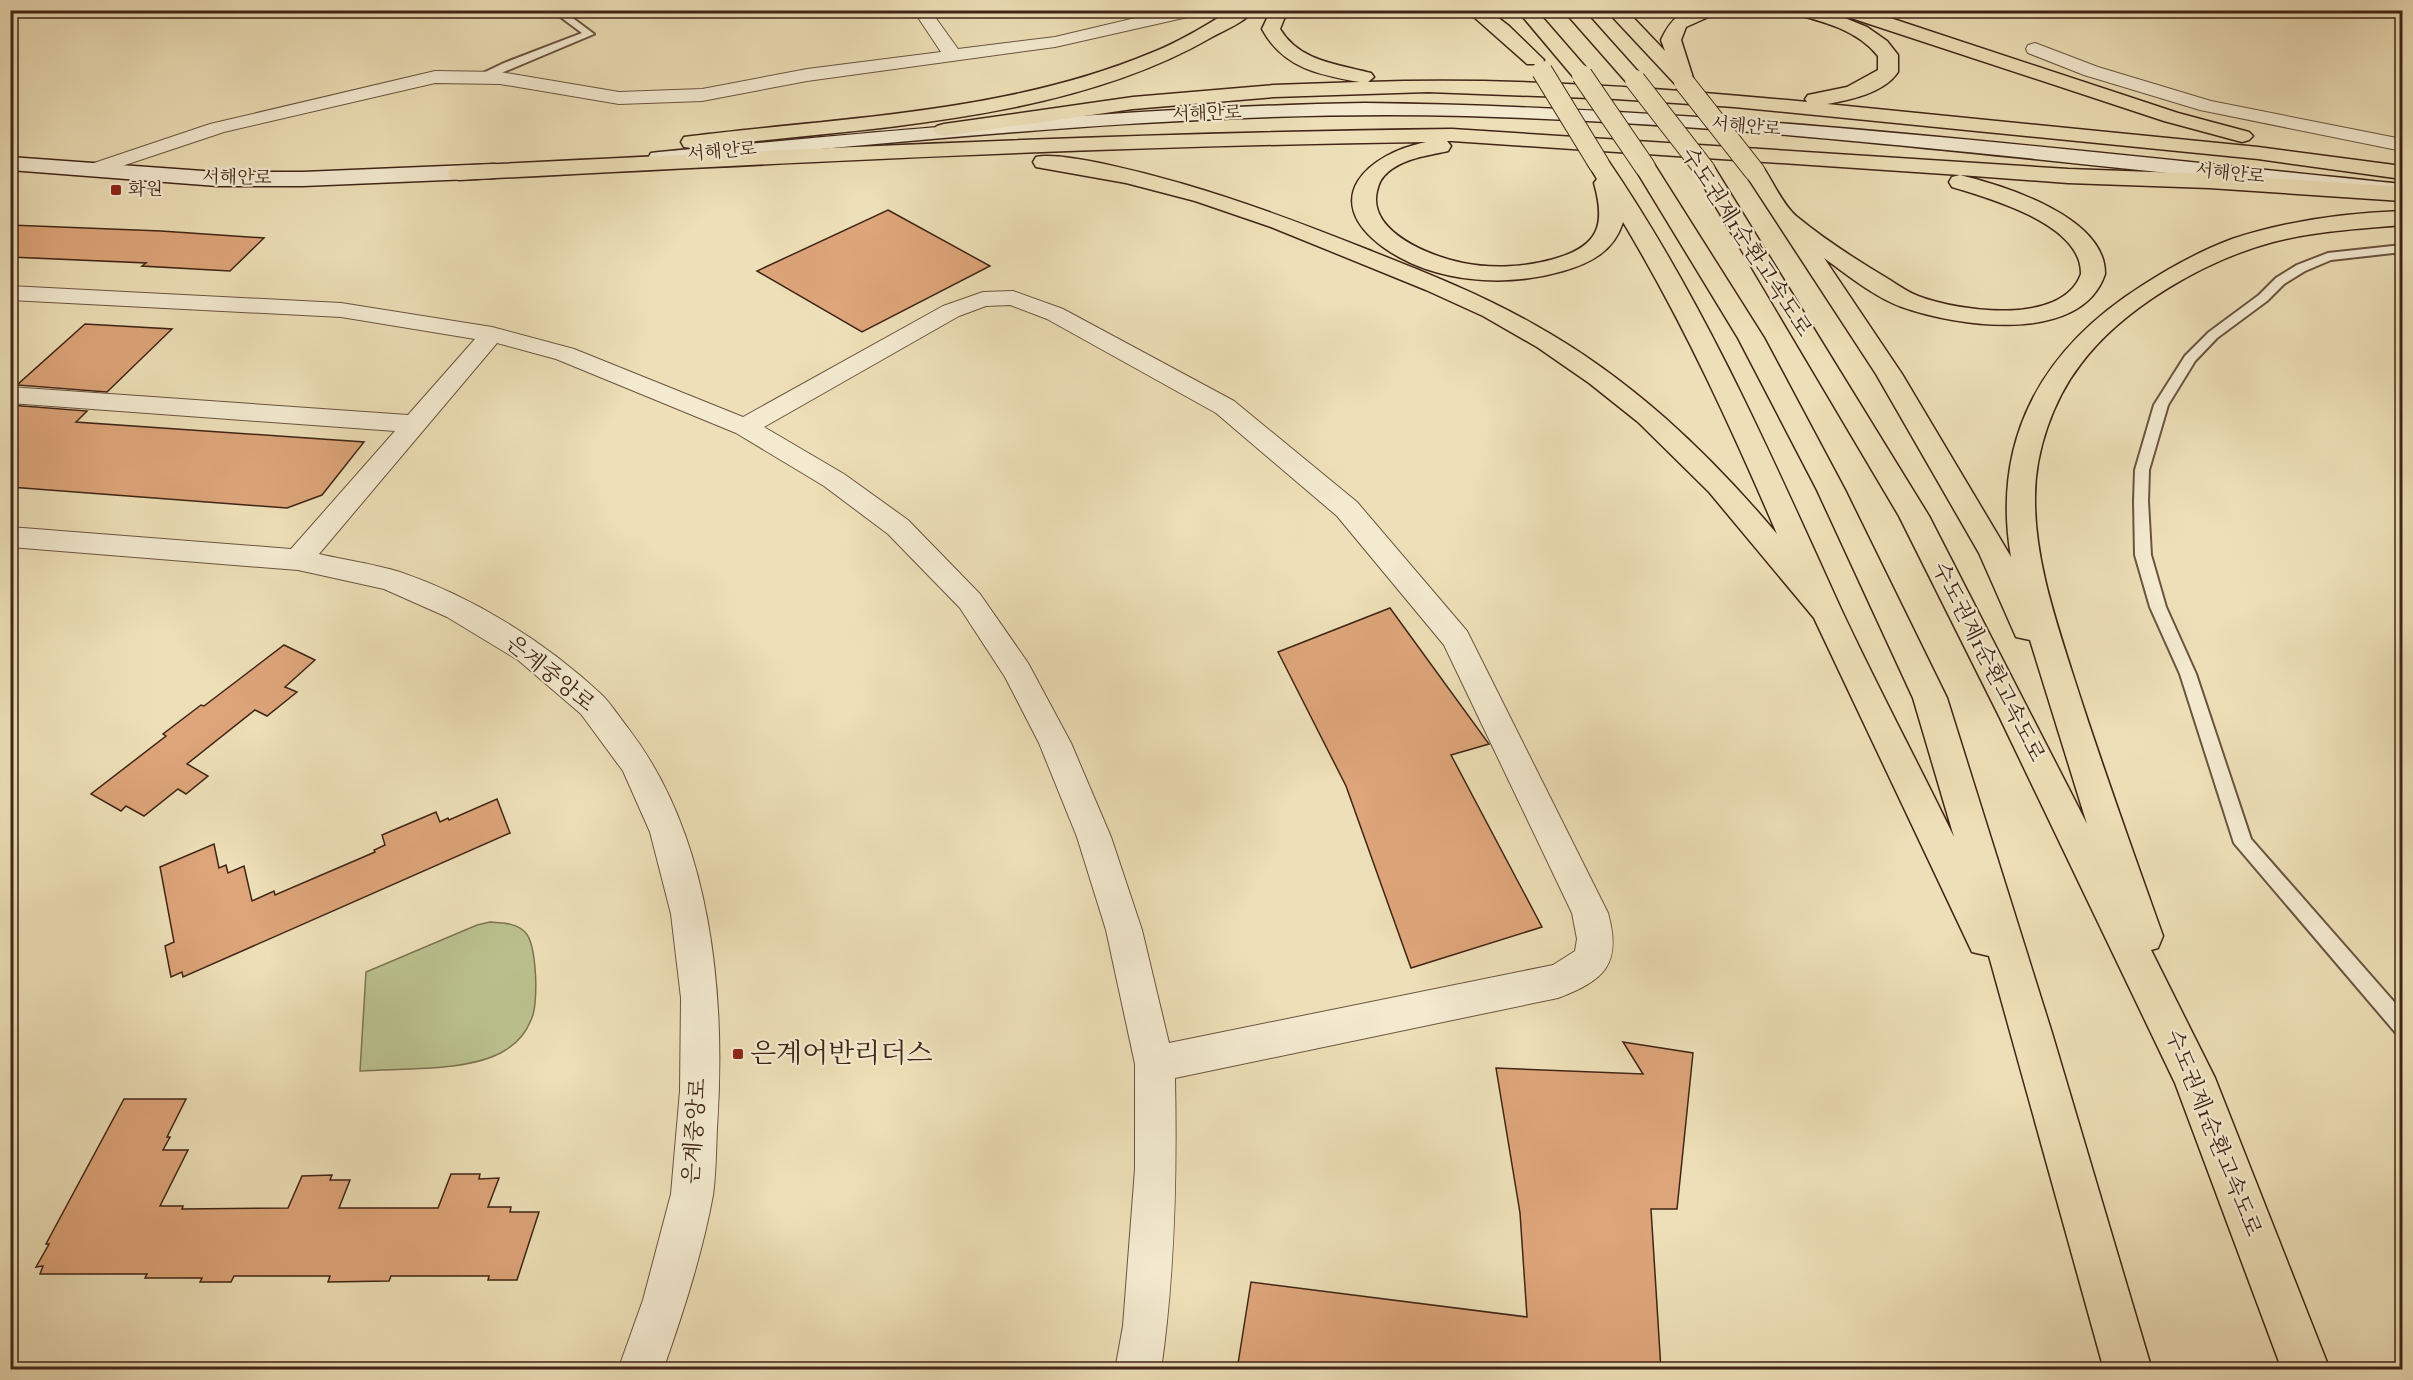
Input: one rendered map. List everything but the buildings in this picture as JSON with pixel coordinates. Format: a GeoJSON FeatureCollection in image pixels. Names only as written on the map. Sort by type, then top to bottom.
{"type":"FeatureCollection","features":[{"type":"Feature","properties":{"kind":"highway"},"geometry":{"type":"LineString","coordinates":[[459,173],[1018,99],[1070,87],[1159,57],[1245,10]]}},
{"type":"Feature","properties":{"kind":"highway"},"geometry":{"type":"LineString","coordinates":[[1282,10],[1275,17],[1271,29],[1275,39],[1288,52],[1333,71],[1389,82],[1428,86],[1616,93],[1734,101],[2246,152],[2403,171]]}},
{"type":"Feature","properties":{"kind":"highway"},"geometry":{"type":"LineString","coordinates":[[1475,10],[1502,30],[1538,66]]}},
{"type":"Feature","properties":{"kind":"highway"},"geometry":{"type":"LineString","coordinates":[[1498,10],[1538,66],[1670,280],[1728,394],[1827,612],[2032,1033]]}},
{"type":"Feature","properties":{"kind":"highway","name":"수도권제1순환고속도로"},"geometry":{"type":"LineString","coordinates":[[1526,10],[1582,75],[1645,167],[1751,338],[1832,490],[1930,698],[2032,1033],[2128,1370]]}},
{"type":"Feature","properties":{"kind":"highway","name":"수도권제1순환고속도로"},"geometry":{"type":"LineString","coordinates":[[1572,10],[1635,80],[1705,170],[1914,516],[2016,716],[2194,1078],[2306,1370]]}},
{"type":"Feature","properties":{"kind":"highway"},"geometry":{"type":"LineString","coordinates":[[1615,10],[1684,82],[1755,172],[1889,374],[1994,553],[2078,749]]}},
{"type":"Feature","properties":{"kind":"highway"},"geometry":{"type":"LineString","coordinates":[[1684,82],[1671,40],[1678,24],[1708,10]]}},
{"type":"Feature","properties":{"kind":"highway"},"geometry":{"type":"LineString","coordinates":[[1734,101],[1821,98],[1854,91],[1876,83],[1888,72],[1888,55],[1870,36],[1825,16],[1801,10]]}},
{"type":"Feature","properties":{"kind":"highway"},"geometry":{"type":"LineString","coordinates":[[1846,10],[2171,117],[2271,143],[2403,171]]}},
{"type":"Feature","properties":{"kind":"highway"},"geometry":{"type":"LineString","coordinates":[[944,130],[1133,103],[1274,91],[1428,86]]}},
{"type":"Feature","properties":{"kind":"highway"},"geometry":{"type":"LineString","coordinates":[[459,173],[842,153],[1309,137],[1452,135],[2068,176],[2209,181],[2403,193]]}},
{"type":"Feature","properties":{"kind":"highway"},"geometry":{"type":"LineString","coordinates":[[1536,139],[1426,147],[1406,155],[1385,165],[1369,179],[1363,195],[1364,212],[1376,228],[1395,245],[1423,258],[1465,271],[1535,271],[1587,254],[1605,238],[1612,222],[1607,188],[1599,164]]}},
{"type":"Feature","properties":{"kind":"highway"},"geometry":{"type":"LineString","coordinates":[[842,153],[996,156],[1130,176],[1211,197],[1298,228],[1510,320],[1590,371],[1648,417],[1703,466],[1827,612]]}},
{"type":"Feature","properties":{"kind":"highway"},"geometry":{"type":"LineString","coordinates":[[1789,222],[1846,264],[1906,301],[1975,316],[2031,316],[2066,306],[2085,291],[2094,272],[2089,252],[2066,228],[2037,210],[2001,194],[1956,181],[1918,174],[1798,159]]}},
{"type":"Feature","properties":{"kind":"highway"},"geometry":{"type":"LineString","coordinates":[[2194,1078],[2078,749],[2034,597],[2021,523],[2022,474],[2032,436],[2064,369],[2111,317],[2177,273],[2219,252],[2284,231],[2356,221],[2403,218]]}},
{"type":"Feature","properties":{"kind":"main road","name":"서해안로"},"geometry":{"type":"LineString","coordinates":[[10,163],[217,179],[303,179],[459,173],[1087,119],[1208,113],[1462,110],[1650,119],[1832,134],[2403,193]]}},
{"type":"Feature","properties":{"kind":"street"},"geometry":{"type":"LineString","coordinates":[[921,10],[953,55]]}},
{"type":"Feature","properties":{"kind":"street"},"geometry":{"type":"LineString","coordinates":[[95,169],[217,128],[331,100],[435,78],[483,76],[602,96],[664,98],[723,92],[807,75],[1055,42],[1195,10]]}},
{"type":"Feature","properties":{"kind":"street"},"geometry":{"type":"LineString","coordinates":[[2035,49],[2091,71],[2208,106],[2403,145]]}},
{"type":"Feature","properties":{"kind":"street"},"geometry":{"type":"LineString","coordinates":[[10,293],[341,310],[492,334],[565,354],[745,427],[834,480],[898,527],[970,601],[1017,671],[1055,743],[1094,837],[1124,930],[1155,1064],[1156,1169],[1145,1326],[1137,1370]]}},
{"type":"Feature","properties":{"kind":"street"},"geometry":{"type":"LineString","coordinates":[[745,427],[951,311],[983,299],[1013,298],[1055,314],[1225,406],[1347,509],[1456,639],[1590,913],[1597,936],[1594,956],[1583,969],[1558,981],[1155,1064]]}},
{"type":"Feature","properties":{"kind":"street"},"geometry":{"type":"LineString","coordinates":[[298,560],[492,334]]}},
{"type":"Feature","properties":{"kind":"street"},"geometry":{"type":"LineString","coordinates":[[10,395],[417,424]]}},
{"type":"Feature","properties":{"kind":"street","name":"은계중앙로"},"geometry":{"type":"LineString","coordinates":[[10,537],[298,560],[391,580],[458,609],[529,652],[592,705],[637,764],[667,832],[689,914],[700,998],[700,1090],[692,1194],[665,1300],[640,1370]]}},
{"type":"Feature","properties":{"kind":"lane"},"geometry":{"type":"LineString","coordinates":[[483,76],[589,34],[555,10]]}},
{"type":"Feature","properties":{"kind":"lane"},"geometry":{"type":"LineString","coordinates":[[2403,249],[2328,257],[2301,268],[2280,281],[2264,298],[2214,335],[2190,359],[2161,405],[2142,470],[2141,501],[2144,555],[2158,607],[2188,674],[2243,843],[2403,1025]]}},
{"type":"Feature","properties":{"kind":"green space"},"geometry":{"type":"Polygon","coordinates":[[[490,922],[518,927],[525,932],[532,949],[536,975],[534,1012],[520,1038],[504,1051],[473,1063],[435,1068],[360,1071],[366,972],[477,925],[490,922]]]}},
{"type":"Feature","properties":{"kind":"place","name":"화원"},"geometry":{"type":"Point","coordinates":[116,190]}},
{"type":"Feature","properties":{"kind":"place","name":"은계어반리더스"},"geometry":{"type":"Point","coordinates":[738,1054]}}]}
